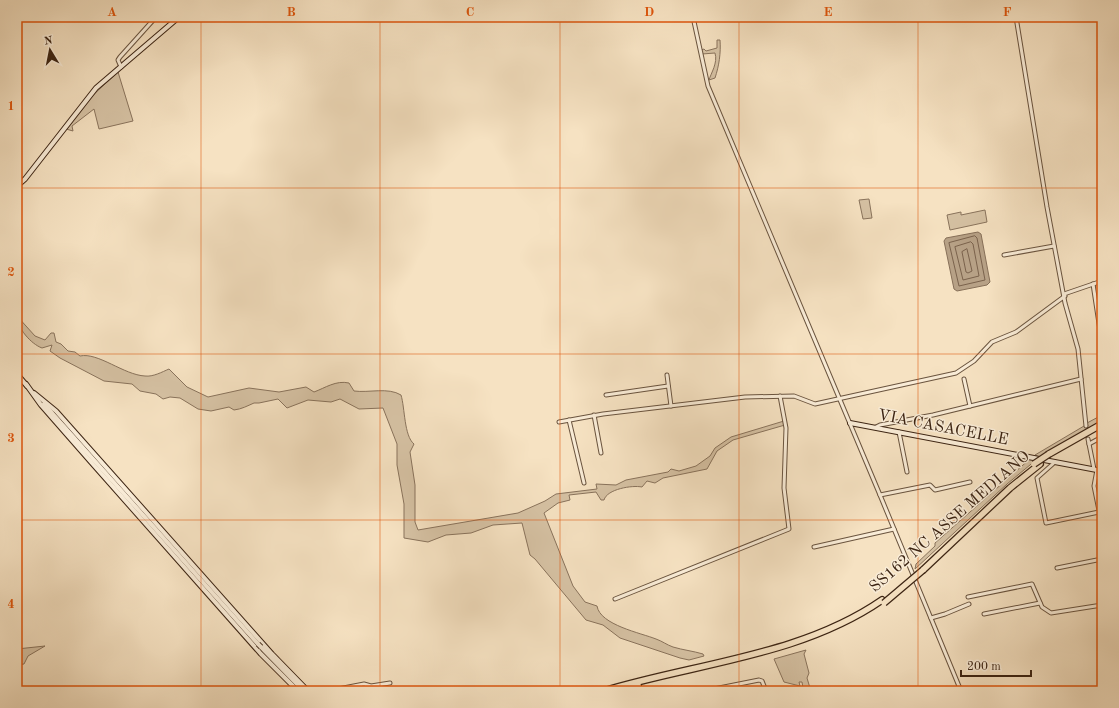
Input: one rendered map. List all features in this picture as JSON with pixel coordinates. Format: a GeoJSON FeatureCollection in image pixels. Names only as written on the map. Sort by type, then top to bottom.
{"type":"FeatureCollection","features":[{"type":"Feature","properties":{"kind":"highway","name":"SS162 NC ASSE MEDIANO"},"geometry":{"type":"LineString","coordinates":[[617,691],[772,650],[846,624],[883,601],[922,569],[1003,490],[1037,464],[1102,424]]}},
{"type":"Feature","properties":{"kind":"highway","name":"SS162 NC ASSE MEDIANO"},"geometry":{"type":"LineString","coordinates":[[1051,455],[1102,427]]}},
{"type":"Feature","properties":{"kind":"highway","name":"SS162 NC ASSE MEDIANO"},"geometry":{"type":"LineString","coordinates":[[604,691],[737,659]]}},
{"type":"Feature","properties":{"kind":"main road"},"geometry":{"type":"LineString","coordinates":[[17,186],[25,179],[96,88],[179,17]]}},
{"type":"Feature","properties":{"kind":"main road"},"geometry":{"type":"LineString","coordinates":[[17,374],[56,416],[298,691]]}},
{"type":"Feature","properties":{"kind":"main road"},"geometry":{"type":"LineString","coordinates":[[26,384],[33,396],[91,462],[260,647],[304,691]]}},
{"type":"Feature","properties":{"kind":"main road","name":"VIA CASACELLE"},"geometry":{"type":"LineString","coordinates":[[850,423],[1098,470]]}},
{"type":"Feature","properties":{"kind":"main road"},"geometry":{"type":"LineString","coordinates":[[260,647],[308,691]]}},
{"type":"Feature","properties":{"kind":"street"},"geometry":{"type":"LineString","coordinates":[[120,67],[119,58],[156,17]]}},
{"type":"Feature","properties":{"kind":"street"},"geometry":{"type":"LineString","coordinates":[[693,17],[708,86],[880,495],[960,691]]}},
{"type":"Feature","properties":{"kind":"street"},"geometry":{"type":"LineString","coordinates":[[1016,17],[1054,246],[1064,295],[1078,349],[1086,426]]}},
{"type":"Feature","properties":{"kind":"street"},"geometry":{"type":"LineString","coordinates":[[1004,255],[1054,246]]}},
{"type":"Feature","properties":{"kind":"street"},"geometry":{"type":"LineString","coordinates":[[559,422],[594,415],[745,397],[799,397],[812,404],[956,373],[974,361],[993,341],[1016,332],[1064,295],[1102,281]]}},
{"type":"Feature","properties":{"kind":"street"},"geometry":{"type":"LineString","coordinates":[[1093,284],[1102,343]]}},
{"type":"Feature","properties":{"kind":"street"},"geometry":{"type":"LineString","coordinates":[[667,375],[671,406]]}},
{"type":"Feature","properties":{"kind":"street"},"geometry":{"type":"LineString","coordinates":[[876,428],[880,425],[970,406],[1081,379]]}},
{"type":"Feature","properties":{"kind":"street"},"geometry":{"type":"LineString","coordinates":[[964,380],[970,406]]}},
{"type":"Feature","properties":{"kind":"street"},"geometry":{"type":"LineString","coordinates":[[606,395],[668,386]]}},
{"type":"Feature","properties":{"kind":"street"},"geometry":{"type":"LineString","coordinates":[[615,599],[788,529],[784,488],[786,428],[780,396]]}},
{"type":"Feature","properties":{"kind":"street"},"geometry":{"type":"LineString","coordinates":[[594,415],[601,453]]}},
{"type":"Feature","properties":{"kind":"street"},"geometry":{"type":"LineString","coordinates":[[569,420],[584,483]]}},
{"type":"Feature","properties":{"kind":"street"},"geometry":{"type":"LineString","coordinates":[[898,432],[907,472]]}},
{"type":"Feature","properties":{"kind":"street"},"geometry":{"type":"LineString","coordinates":[[1089,444],[1102,437]]}},
{"type":"Feature","properties":{"kind":"street"},"geometry":{"type":"LineString","coordinates":[[1088,439],[1098,470],[1094,486],[1102,525]]}},
{"type":"Feature","properties":{"kind":"street"},"geometry":{"type":"LineString","coordinates":[[1055,462],[1037,478],[1046,523],[1099,512]]}},
{"type":"Feature","properties":{"kind":"street"},"geometry":{"type":"LineString","coordinates":[[880,495],[930,485],[934,490],[970,482]]}},
{"type":"Feature","properties":{"kind":"street"},"geometry":{"type":"LineString","coordinates":[[814,547],[894,529]]}},
{"type":"Feature","properties":{"kind":"street"},"geometry":{"type":"LineString","coordinates":[[1057,568],[1102,560]]}},
{"type":"Feature","properties":{"kind":"street"},"geometry":{"type":"LineString","coordinates":[[968,597],[1032,584],[1040,603],[1045,610],[1051,613],[1102,605]]}},
{"type":"Feature","properties":{"kind":"street"},"geometry":{"type":"LineString","coordinates":[[984,614],[1040,603]]}},
{"type":"Feature","properties":{"kind":"street"},"geometry":{"type":"LineString","coordinates":[[931,618],[969,604]]}},
{"type":"Feature","properties":{"kind":"street"},"geometry":{"type":"LineString","coordinates":[[704,691],[759,680],[762,681],[766,691]]}},
{"type":"Feature","properties":{"kind":"street"},"geometry":{"type":"LineString","coordinates":[[328,691],[364,684],[371,686],[390,683]]}},
{"type":"Feature","properties":{"kind":"shaded area"},"geometry":{"type":"Polygon","coordinates":[[[717,40],[720,40],[719,64],[715,78],[709,80],[715,64],[715,53],[702,54],[701,50],[704,49],[706,51],[717,48],[717,40]]]}},
{"type":"Feature","properties":{"kind":"shaded area"},"geometry":{"type":"Polygon","coordinates":[[[118,72],[133,121],[99,129],[94,109],[72,126],[73,131],[66,129],[92,96],[118,72]]]}},
{"type":"Feature","properties":{"kind":"shaded area"},"geometry":{"type":"Polygon","coordinates":[[[869,199],[872,218],[863,219],[859,200],[869,199]]]}},
{"type":"Feature","properties":{"kind":"shaded area"},"geometry":{"type":"Polygon","coordinates":[[[985,210],[987,222],[950,230],[947,215],[961,212],[961,215],[985,210]]]}},
{"type":"Feature","properties":{"kind":"shaded area"},"geometry":{"type":"Polygon","coordinates":[[[17,316],[35,336],[45,340],[51,333],[54,333],[56,342],[61,344],[68,351],[75,352],[80,356],[95,357],[137,375],[151,376],[169,369],[187,387],[208,397],[249,388],[279,392],[306,387],[314,392],[335,383],[344,382],[349,383],[354,391],[390,391],[401,395],[408,435],[414,444],[410,452],[415,485],[415,522],[418,530],[518,513],[545,501],[556,494],[597,489],[596,484],[616,485],[626,480],[668,472],[671,469],[679,471],[696,466],[710,456],[715,448],[731,437],[784,421],[785,425],[733,440],[717,451],[707,469],[663,478],[655,483],[647,481],[642,487],[620,489],[610,493],[604,500],[601,500],[596,492],[569,495],[570,500],[558,503],[544,513],[573,586],[585,602],[597,606],[600,613],[613,623],[673,647],[703,654],[704,656],[689,660],[620,638],[603,625],[586,620],[530,555],[522,523],[493,525],[471,533],[446,535],[428,542],[404,538],[404,504],[397,465],[397,444],[383,408],[359,409],[340,399],[331,402],[308,400],[287,408],[278,399],[254,403],[234,410],[229,407],[211,411],[198,409],[180,398],[170,397],[163,399],[156,394],[140,391],[132,384],[104,381],[60,358],[50,351],[52,345],[42,348],[33,343],[19,326],[17,316]]]}},
{"type":"Feature","properties":{"kind":"shaded area"},"geometry":{"type":"Polygon","coordinates":[[[1102,415],[1102,422],[1041,458],[1035,455],[1084,426],[1088,426],[1087,423],[1102,415]]]}},
{"type":"Feature","properties":{"kind":"shaded area"},"geometry":{"type":"Polygon","coordinates":[[[1031,458],[1036,460],[1007,484],[915,569],[916,564],[935,546],[935,543],[1031,458]]]}},
{"type":"Feature","properties":{"kind":"shaded area"},"geometry":{"type":"Polygon","coordinates":[[[45,646],[28,656],[24,664],[17,665],[17,649],[45,646]]]}},
{"type":"Feature","properties":{"kind":"shaded area"},"geometry":{"type":"Polygon","coordinates":[[[806,650],[804,654],[809,673],[807,678],[810,688],[815,691],[809,691],[803,688],[802,682],[799,682],[800,686],[784,682],[774,659],[806,650]]]}},
{"type":"Feature","properties":{"kind":"water"},"geometry":{"type":"Polygon","coordinates":[[[978,232],[981,234],[990,282],[987,285],[957,291],[954,289],[944,241],[946,238],[978,232]]]}}]}
